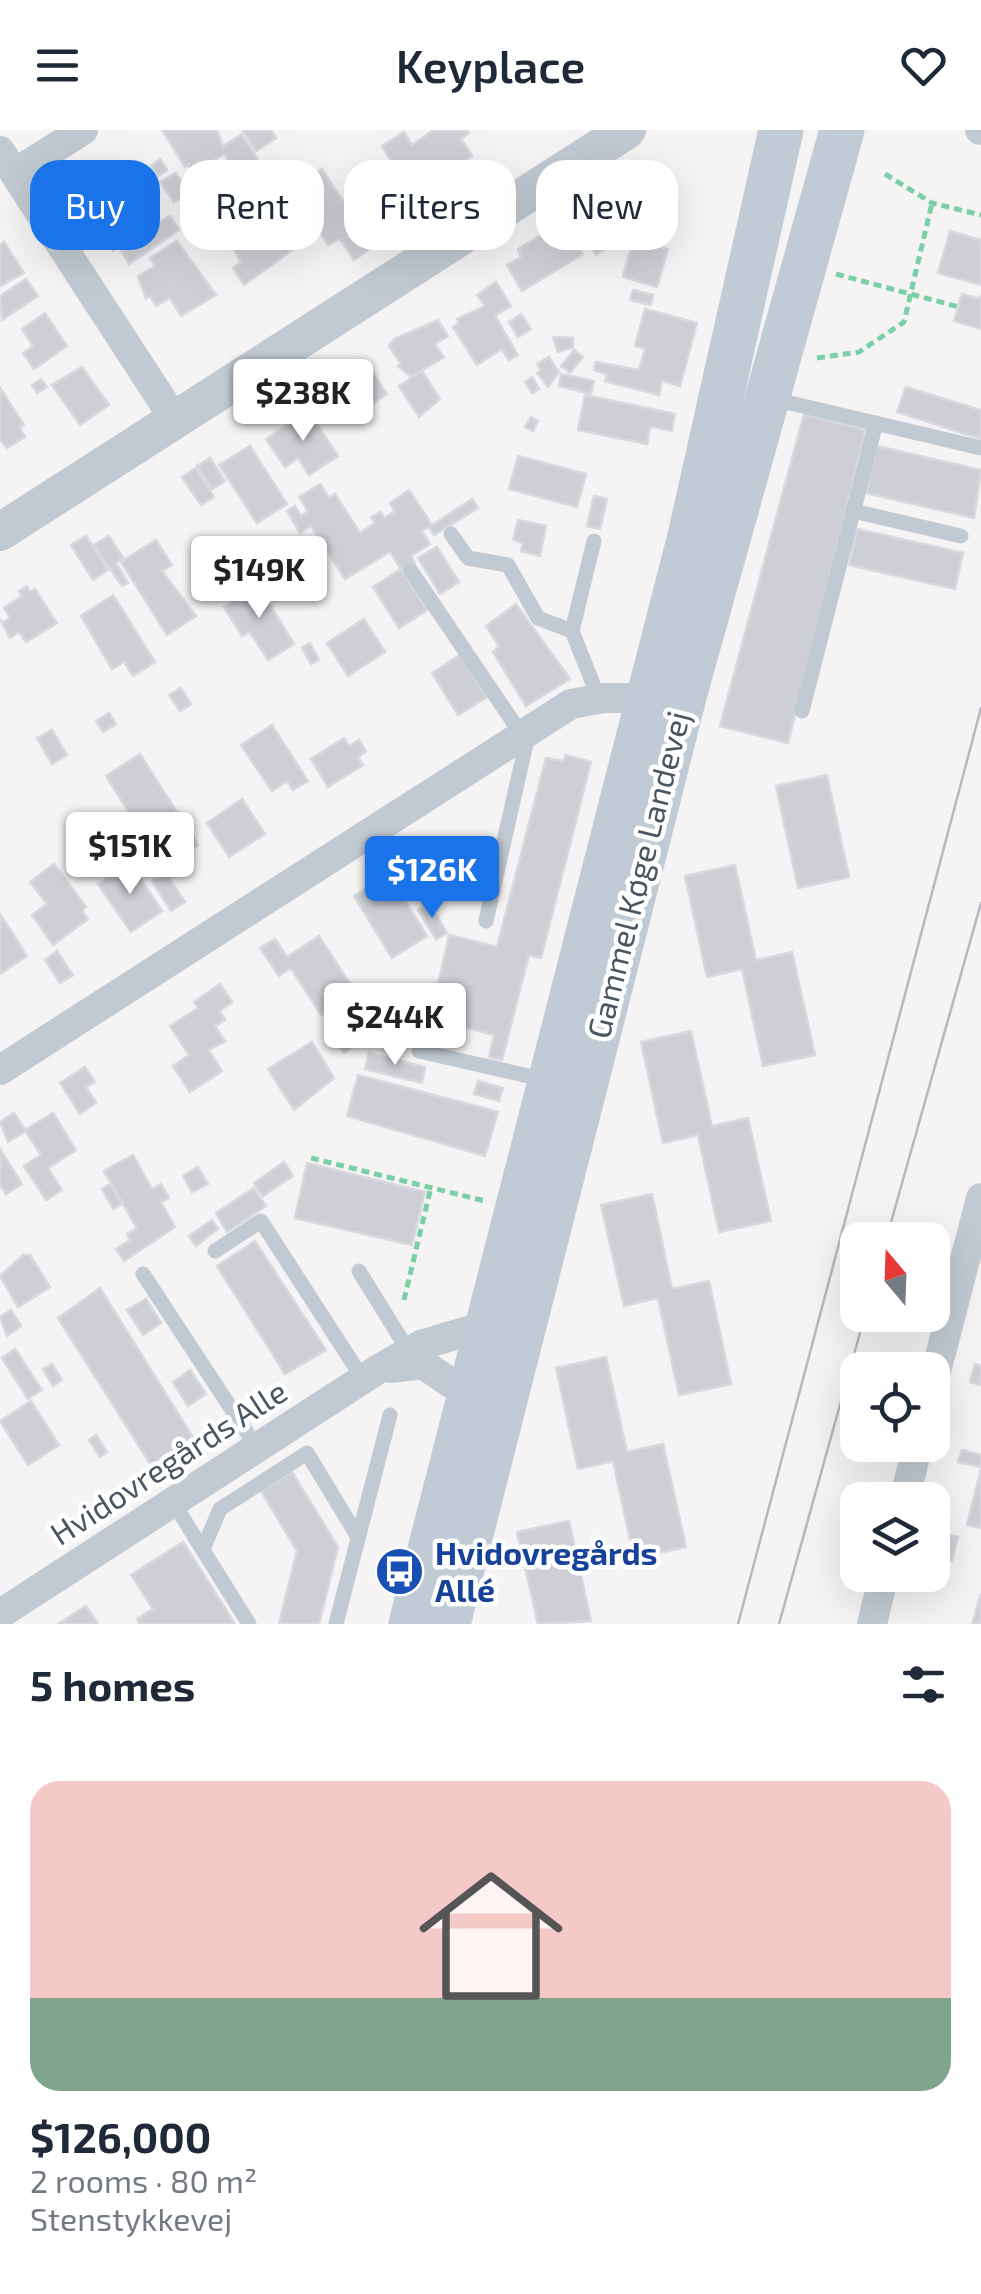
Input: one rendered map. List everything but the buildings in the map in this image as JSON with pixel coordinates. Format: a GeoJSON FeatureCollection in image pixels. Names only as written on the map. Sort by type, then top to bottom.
{"type":"FeatureCollection","features":[{"type":"Feature","properties":{"kind":"main road","name":"Gammel Køge Landevej"},"geometry":{"type":"LineString","coordinates":[[411,1624],[730,371],[781,130]]}},
{"type":"Feature","properties":{"kind":"main road","name":"Gammel Køge Landevej"},"geometry":{"type":"LineString","coordinates":[[448,1624],[686,694],[842,130]]}},
{"type":"Feature","properties":{"kind":"street"},"geometry":{"type":"LineString","coordinates":[[82,130],[7,162],[175,420]]}},
{"type":"Feature","properties":{"kind":"street"},"geometry":{"type":"LineString","coordinates":[[0,532],[627,130]]}},
{"type":"Feature","properties":{"kind":"street"},"geometry":{"type":"LineString","coordinates":[[0,1070],[571,704],[648,698]]}},
{"type":"Feature","properties":{"kind":"street"},"geometry":{"type":"LineString","coordinates":[[941,1352],[981,1198]]}},
{"type":"Feature","properties":{"kind":"street","name":"Hvidovregårds Alle"},"geometry":{"type":"LineString","coordinates":[[0,1614],[370,1375],[403,1342],[485,1326]]}},
{"type":"Feature","properties":{"kind":"street","name":"Hvidovregårds Alle"},"geometry":{"type":"LineString","coordinates":[[370,1375],[423,1364],[467,1394]]}},
{"type":"Feature","properties":{"kind":"street"},"geometry":{"type":"LineString","coordinates":[[872,1624],[880,1592]]}},
{"type":"Feature","properties":{"kind":"lane"},"geometry":{"type":"LineString","coordinates":[[774,381],[876,423],[981,448]]}},
{"type":"Feature","properties":{"kind":"lane"},"geometry":{"type":"LineString","coordinates":[[802,711],[876,423]]}},
{"type":"Feature","properties":{"kind":"lane"},"geometry":{"type":"LineString","coordinates":[[853,511],[960,536]]}},
{"type":"Feature","properties":{"kind":"lane"},"geometry":{"type":"LineString","coordinates":[[451,534],[468,558],[508,566],[538,618],[572,630]]}},
{"type":"Feature","properties":{"kind":"lane"},"geometry":{"type":"LineString","coordinates":[[594,541],[572,630],[600,699]]}},
{"type":"Feature","properties":{"kind":"lane"},"geometry":{"type":"LineString","coordinates":[[412,571],[525,733],[486,921]]}},
{"type":"Feature","properties":{"kind":"lane"},"geometry":{"type":"LineString","coordinates":[[434,994],[418,1050],[550,1081]]}},
{"type":"Feature","properties":{"kind":"lane"},"geometry":{"type":"LineString","coordinates":[[215,1251],[261,1221],[370,1375]]}},
{"type":"Feature","properties":{"kind":"lane"},"geometry":{"type":"LineString","coordinates":[[359,1271],[403,1342]]}},
{"type":"Feature","properties":{"kind":"lane"},"geometry":{"type":"LineString","coordinates":[[144,1274],[257,1448]]}},
{"type":"Feature","properties":{"kind":"lane"},"geometry":{"type":"LineString","coordinates":[[336,1624],[390,1415]]}},
{"type":"Feature","properties":{"kind":"lane"},"geometry":{"type":"LineString","coordinates":[[202,1549],[220,1509],[307,1453],[358,1537]]}},
{"type":"Feature","properties":{"kind":"lane"},"geometry":{"type":"LineString","coordinates":[[173,1502],[249,1624]]}},
{"type":"Feature","properties":{"kind":"path"},"geometry":{"type":"LineString","coordinates":[[886,174],[932,203],[981,215]]}},
{"type":"Feature","properties":{"kind":"path"},"geometry":{"type":"LineString","coordinates":[[774,381],[859,352],[904,322],[932,203]]}},
{"type":"Feature","properties":{"kind":"path"},"geometry":{"type":"LineString","coordinates":[[807,266],[959,307]]}},
{"type":"Feature","properties":{"kind":"path"},"geometry":{"type":"LineString","coordinates":[[311,1158],[517,1209]]}},
{"type":"Feature","properties":{"kind":"path"},"geometry":{"type":"LineString","coordinates":[[403,1342],[431,1187]]}},
{"type":"Feature","properties":{"kind":"tram line"},"geometry":{"type":"LineString","coordinates":[[738,1624],[981,708]]}},
{"type":"Feature","properties":{"kind":"tram line"},"geometry":{"type":"LineString","coordinates":[[891,1222],[981,903]]}},
{"type":"Feature","properties":{"kind":"tram line"},"geometry":{"type":"LineString","coordinates":[[779,1624],[860,1332]]}},
{"type":"Feature","properties":{"kind":"place","name":"Hvidovregårds Allé"},"geometry":{"type":"Point","coordinates":[400,1572]}}]}
